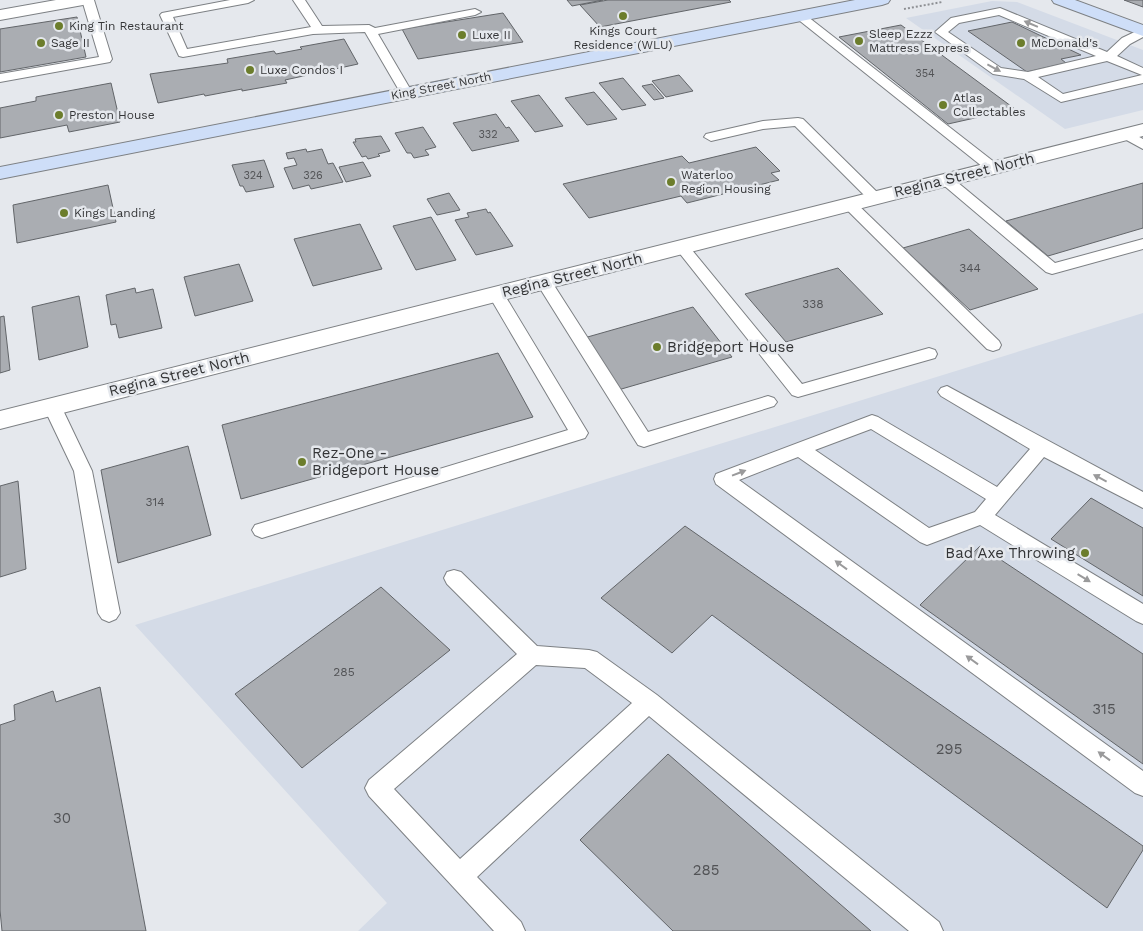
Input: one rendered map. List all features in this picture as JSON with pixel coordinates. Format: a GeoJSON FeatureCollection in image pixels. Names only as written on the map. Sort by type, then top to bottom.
{"type":"FeatureCollection","features":[{"type":"Feature","properties":{"kind":"main road","name":"King Street North"},"geometry":{"type":"LineString","coordinates":[[0,173],[799,14],[882,0]]}},
{"type":"Feature","properties":{"kind":"main road"},"geometry":{"type":"LineString","coordinates":[[1060,0],[1143,32]]}},
{"type":"Feature","properties":{"kind":"street"},"geometry":{"type":"LineString","coordinates":[[0,14],[83,0]]}},
{"type":"Feature","properties":{"kind":"street","name":"Regina Street North"},"geometry":{"type":"LineString","coordinates":[[0,420],[993,168],[1137,136]]}},
{"type":"Feature","properties":{"kind":"lane"},"geometry":{"type":"LineString","coordinates":[[0,78],[106,59],[88,0]]}},
{"type":"Feature","properties":{"kind":"lane"},"geometry":{"type":"LineString","coordinates":[[248,0],[166,15],[183,53],[319,30],[369,28],[406,92]]}},
{"type":"Feature","properties":{"kind":"lane"},"geometry":{"type":"LineString","coordinates":[[299,0],[319,30]]}},
{"type":"Feature","properties":{"kind":"lane"},"geometry":{"type":"LineString","coordinates":[[371,32],[475,12]]}},
{"type":"Feature","properties":{"kind":"lane"},"geometry":{"type":"LineString","coordinates":[[1143,32],[1126,41],[1108,57],[1028,76],[997,71],[941,32],[954,20],[1000,12],[1108,57],[1143,72]]}},
{"type":"Feature","properties":{"kind":"lane"},"geometry":{"type":"LineString","coordinates":[[799,14],[993,168]]}},
{"type":"Feature","properties":{"kind":"lane"},"geometry":{"type":"LineString","coordinates":[[1028,76],[1061,98],[1143,78]]}},
{"type":"Feature","properties":{"kind":"lane"},"geometry":{"type":"LineString","coordinates":[[710,137],[763,124],[798,122],[875,198]]}},
{"type":"Feature","properties":{"kind":"lane"},"geometry":{"type":"LineString","coordinates":[[946,180],[1052,269],[1143,244]]}},
{"type":"Feature","properties":{"kind":"lane"},"geometry":{"type":"LineString","coordinates":[[849,204],[993,345]]}},
{"type":"Feature","properties":{"kind":"lane"},"geometry":{"type":"LineString","coordinates":[[682,247],[798,391],[929,354]]}},
{"type":"Feature","properties":{"kind":"lane"},"geometry":{"type":"LineString","coordinates":[[544,282],[644,440],[768,402]]}},
{"type":"Feature","properties":{"kind":"lane"},"geometry":{"type":"LineString","coordinates":[[262,530],[580,433],[496,294]]}},
{"type":"Feature","properties":{"kind":"lane"},"geometry":{"type":"LineString","coordinates":[[946,392],[1042,447],[1143,501]]}},
{"type":"Feature","properties":{"kind":"lane"},"geometry":{"type":"LineString","coordinates":[[52,406],[83,471],[109,613]]}},
{"type":"Feature","properties":{"kind":"lane"},"geometry":{"type":"LineString","coordinates":[[999,497],[872,420],[723,479],[1143,785]]}},
{"type":"Feature","properties":{"kind":"lane"},"geometry":{"type":"LineString","coordinates":[[800,449],[927,537],[982,517],[1042,447]]}},
{"type":"Feature","properties":{"kind":"lane"},"geometry":{"type":"LineString","coordinates":[[982,517],[1143,614]]}},
{"type":"Feature","properties":{"kind":"lane"},"geometry":{"type":"LineString","coordinates":[[454,578],[532,655],[589,660],[649,702],[930,931]]}},
{"type":"Feature","properties":{"kind":"lane"},"geometry":{"type":"LineString","coordinates":[[512,931],[377,788],[532,655]]}},
{"type":"Feature","properties":{"kind":"lane"},"geometry":{"type":"LineString","coordinates":[[459,877],[649,702]]}},
{"type":"Feature","properties":{"kind":"shaded area"},"geometry":{"type":"Polygon","coordinates":[[[992,1],[1017,2],[1143,50],[1143,110],[1065,129],[906,18],[992,1]]]}},
{"type":"Feature","properties":{"kind":"shaded area"},"geometry":{"type":"Polygon","coordinates":[[[1143,313],[1143,931],[358,931],[387,903],[135,625],[1143,313]]]}},
{"type":"Feature","properties":{"kind":"building"},"geometry":{"type":"Polygon","coordinates":[[[567,0],[603,0],[572,6],[567,0]]]}},
{"type":"Feature","properties":{"kind":"building","name":"Kings Court Residence (WLU)"},"geometry":{"type":"Polygon","coordinates":[[[608,0],[729,0],[731,2],[600,27],[580,5],[608,0]]]}},
{"type":"Feature","properties":{"kind":"building"},"geometry":{"type":"Polygon","coordinates":[[[1124,0],[1143,0],[1143,7],[1124,0]]]}},
{"type":"Feature","properties":{"kind":"building","name":"Luxe II"},"geometry":{"type":"Polygon","coordinates":[[[503,13],[523,42],[418,59],[402,29],[503,13]]]}},
{"type":"Feature","properties":{"kind":"building","name":"Sage II"},"geometry":{"type":"Polygon","coordinates":[[[77,17],[86,57],[0,72],[0,29],[77,17]]]}},
{"type":"Feature","properties":{"kind":"building","name":"McDonald's"},"geometry":{"type":"Polygon","coordinates":[[[1012,22],[1081,55],[1061,59],[1066,63],[1027,72],[968,31],[1012,22]]]}},
{"type":"Feature","properties":{"kind":"building"},"geometry":{"type":"Polygon","coordinates":[[[901,25],[1015,109],[948,124],[839,37],[901,25]]]}},
{"type":"Feature","properties":{"kind":"building","name":"Luxe Condos I"},"geometry":{"type":"Polygon","coordinates":[[[344,39],[358,64],[285,80],[287,83],[205,96],[204,94],[158,103],[150,74],[228,63],[227,59],[274,51],[276,54],[302,49],[300,47],[344,39]]]}},
{"type":"Feature","properties":{"kind":"building"},"geometry":{"type":"Polygon","coordinates":[[[679,75],[693,91],[666,97],[652,81],[679,75]]]}},
{"type":"Feature","properties":{"kind":"building"},"geometry":{"type":"Polygon","coordinates":[[[623,78],[646,105],[622,110],[599,83],[623,78]]]}},
{"type":"Feature","properties":{"kind":"building","name":"Preston House"},"geometry":{"type":"Polygon","coordinates":[[[111,83],[120,122],[69,132],[67,125],[0,138],[0,108],[36,101],[36,97],[111,83]]]}},
{"type":"Feature","properties":{"kind":"building"},"geometry":{"type":"Polygon","coordinates":[[[652,84],[664,98],[654,100],[642,86],[652,84]]]}},
{"type":"Feature","properties":{"kind":"building"},"geometry":{"type":"Polygon","coordinates":[[[594,92],[617,119],[587,125],[565,98],[594,92]]]}},
{"type":"Feature","properties":{"kind":"building"},"geometry":{"type":"Polygon","coordinates":[[[539,95],[563,126],[535,132],[511,101],[539,95]]]}},
{"type":"Feature","properties":{"kind":"building"},"geometry":{"type":"Polygon","coordinates":[[[496,114],[519,141],[472,151],[453,123],[496,114]]]}},
{"type":"Feature","properties":{"kind":"building"},"geometry":{"type":"Polygon","coordinates":[[[423,127],[436,147],[425,150],[429,155],[414,158],[411,153],[407,153],[395,133],[423,127]]]}},
{"type":"Feature","properties":{"kind":"building"},"geometry":{"type":"Polygon","coordinates":[[[381,136],[390,151],[368,159],[366,156],[362,157],[353,142],[356,142],[355,139],[381,136]]]}},
{"type":"Feature","properties":{"kind":"building","name":"Waterloo Region Housing"},"geometry":{"type":"Polygon","coordinates":[[[756,147],[780,171],[771,173],[779,180],[687,203],[681,196],[589,218],[563,184],[682,156],[689,163],[756,147]]]}},
{"type":"Feature","properties":{"kind":"building"},"geometry":{"type":"Polygon","coordinates":[[[306,149],[307,152],[322,149],[328,164],[333,163],[343,182],[311,189],[309,185],[293,189],[284,168],[297,165],[294,158],[288,159],[286,153],[306,149]]]}},
{"type":"Feature","properties":{"kind":"building"},"geometry":{"type":"Polygon","coordinates":[[[264,160],[274,187],[246,192],[243,186],[240,186],[232,165],[264,160]]]}},
{"type":"Feature","properties":{"kind":"building"},"geometry":{"type":"Polygon","coordinates":[[[363,162],[371,176],[346,182],[339,167],[363,162]]]}},
{"type":"Feature","properties":{"kind":"building"},"geometry":{"type":"Polygon","coordinates":[[[1143,183],[1143,228],[1048,256],[1006,221],[1143,183]]]}},
{"type":"Feature","properties":{"kind":"building","name":"Kings Landing"},"geometry":{"type":"Polygon","coordinates":[[[108,185],[116,222],[17,243],[13,205],[108,185]]]}},
{"type":"Feature","properties":{"kind":"building"},"geometry":{"type":"Polygon","coordinates":[[[449,193],[460,210],[437,215],[427,199],[449,193]]]}},
{"type":"Feature","properties":{"kind":"building"},"geometry":{"type":"Polygon","coordinates":[[[486,209],[513,246],[476,255],[455,220],[469,217],[467,213],[486,209]]]}},
{"type":"Feature","properties":{"kind":"building"},"geometry":{"type":"Polygon","coordinates":[[[431,217],[456,260],[416,270],[393,226],[431,217]]]}},
{"type":"Feature","properties":{"kind":"building"},"geometry":{"type":"Polygon","coordinates":[[[360,224],[382,269],[313,286],[294,239],[360,224]]]}},
{"type":"Feature","properties":{"kind":"building"},"geometry":{"type":"Polygon","coordinates":[[[969,229],[1038,289],[970,310],[903,248],[969,229]]]}},
{"type":"Feature","properties":{"kind":"building"},"geometry":{"type":"Polygon","coordinates":[[[239,264],[253,301],[195,316],[184,277],[239,264]]]}},
{"type":"Feature","properties":{"kind":"building"},"geometry":{"type":"Polygon","coordinates":[[[838,268],[883,314],[786,342],[745,294],[838,268]]]}},
{"type":"Feature","properties":{"kind":"building"},"geometry":{"type":"Polygon","coordinates":[[[135,288],[136,293],[153,289],[162,328],[119,338],[116,324],[111,325],[106,295],[135,288]]]}},
{"type":"Feature","properties":{"kind":"building"},"geometry":{"type":"Polygon","coordinates":[[[79,296],[88,347],[39,360],[32,307],[79,296]]]}},
{"type":"Feature","properties":{"kind":"building","name":"Bridgeport House"},"geometry":{"type":"Polygon","coordinates":[[[693,307],[732,357],[618,390],[584,338],[693,307]]]}},
{"type":"Feature","properties":{"kind":"building"},"geometry":{"type":"Polygon","coordinates":[[[4,316],[10,370],[0,373],[0,317],[4,316]]]}},
{"type":"Feature","properties":{"kind":"building","name":"Rez-One - Bridgeport House"},"geometry":{"type":"Polygon","coordinates":[[[498,353],[533,417],[241,499],[222,425],[498,353]]]}},
{"type":"Feature","properties":{"kind":"building"},"geometry":{"type":"Polygon","coordinates":[[[188,446],[211,535],[118,563],[101,470],[188,446]]]}},
{"type":"Feature","properties":{"kind":"building"},"geometry":{"type":"Polygon","coordinates":[[[18,481],[26,569],[0,577],[0,486],[18,481]]]}},
{"type":"Feature","properties":{"kind":"building"},"geometry":{"type":"Polygon","coordinates":[[[1091,498],[1143,528],[1143,596],[1051,539],[1091,498]]]}},
{"type":"Feature","properties":{"kind":"building"},"geometry":{"type":"Polygon","coordinates":[[[685,526],[1143,846],[1143,850],[1107,908],[712,615],[672,653],[601,598],[685,526]]]}},
{"type":"Feature","properties":{"kind":"building"},"geometry":{"type":"Polygon","coordinates":[[[980,546],[1143,654],[1143,764],[920,605],[980,546]]]}},
{"type":"Feature","properties":{"kind":"building"},"geometry":{"type":"Polygon","coordinates":[[[381,587],[450,650],[302,768],[235,694],[381,587]]]}},
{"type":"Feature","properties":{"kind":"building"},"geometry":{"type":"Polygon","coordinates":[[[100,687],[146,931],[2,931],[0,910],[0,725],[15,720],[14,705],[53,691],[56,702],[100,687]]]}},
{"type":"Feature","properties":{"kind":"building"},"geometry":{"type":"Polygon","coordinates":[[[668,754],[871,931],[673,931],[580,840],[668,754]]]}},
{"type":"Feature","properties":{"kind":"place","name":"Kings Court Residence (WLU)"},"geometry":{"type":"Point","coordinates":[623,16]}},
{"type":"Feature","properties":{"kind":"place","name":"King Tin Restaurant"},"geometry":{"type":"Point","coordinates":[59,26]}},
{"type":"Feature","properties":{"kind":"place","name":"Luxe II"},"geometry":{"type":"Point","coordinates":[462,35]}},
{"type":"Feature","properties":{"kind":"place","name":"Sleep Ezzz Mattress Express"},"geometry":{"type":"Point","coordinates":[859,41]}},
{"type":"Feature","properties":{"kind":"place","name":"Sage II"},"geometry":{"type":"Point","coordinates":[41,43]}},
{"type":"Feature","properties":{"kind":"place","name":"McDonald's"},"geometry":{"type":"Point","coordinates":[1021,43]}},
{"type":"Feature","properties":{"kind":"place","name":"Luxe Condos I"},"geometry":{"type":"Point","coordinates":[250,70]}},
{"type":"Feature","properties":{"kind":"place","name":"Atlas Collectables"},"geometry":{"type":"Point","coordinates":[943,105]}},
{"type":"Feature","properties":{"kind":"place","name":"Preston House"},"geometry":{"type":"Point","coordinates":[59,115]}},
{"type":"Feature","properties":{"kind":"place","name":"Waterloo Region Housing"},"geometry":{"type":"Point","coordinates":[671,182]}},
{"type":"Feature","properties":{"kind":"place","name":"Kings Landing"},"geometry":{"type":"Point","coordinates":[64,213]}},
{"type":"Feature","properties":{"kind":"place","name":"Bridgeport House"},"geometry":{"type":"Point","coordinates":[657,347]}},
{"type":"Feature","properties":{"kind":"place","name":"Rez-One - Bridgeport House"},"geometry":{"type":"Point","coordinates":[302,462]}},
{"type":"Feature","properties":{"kind":"place","name":"Bad Axe Throwing"},"geometry":{"type":"Point","coordinates":[1085,553]}}]}
